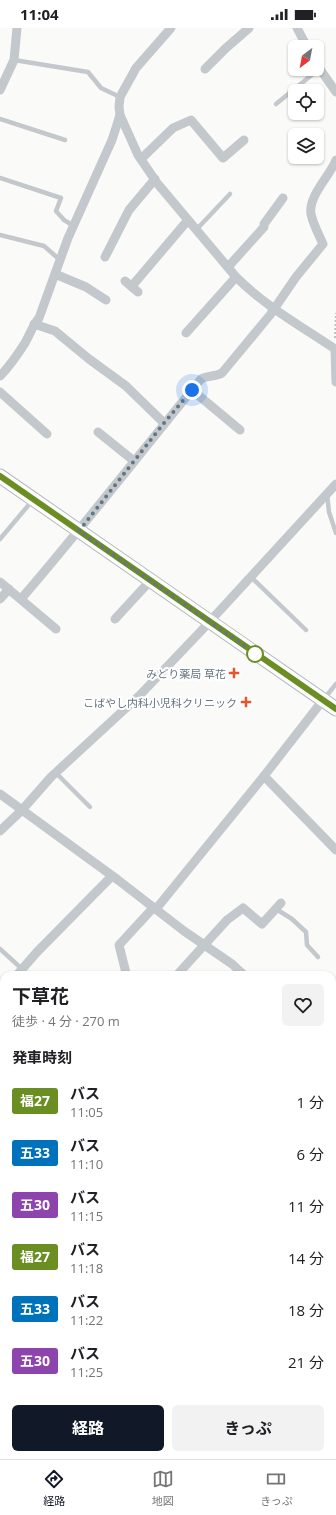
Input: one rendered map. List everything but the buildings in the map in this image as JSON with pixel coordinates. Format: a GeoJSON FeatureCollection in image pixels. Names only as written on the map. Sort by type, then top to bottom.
{"type":"FeatureCollection","features":[{"type":"Feature","properties":{"kind":"main road"},"geometry":{"type":"LineString","coordinates":[[0,476],[336,709]]}},
{"type":"Feature","properties":{"kind":"street"},"geometry":{"type":"LineString","coordinates":[[0,90],[14,60],[17,28]]}},
{"type":"Feature","properties":{"kind":"street"},"geometry":{"type":"LineString","coordinates":[[171,28],[136,68],[120,97],[120,115],[141,159],[155,179],[236,277],[274,309],[335,349],[336,382]]}},
{"type":"Feature","properties":{"kind":"street"},"geometry":{"type":"LineString","coordinates":[[205,69],[249,28]]}},
{"type":"Feature","properties":{"kind":"street"},"geometry":{"type":"LineString","coordinates":[[297,28],[303,40]]}},
{"type":"Feature","properties":{"kind":"street"},"geometry":{"type":"LineString","coordinates":[[324,75],[336,92]]}},
{"type":"Feature","properties":{"kind":"street"},"geometry":{"type":"LineString","coordinates":[[0,376],[7,369],[26,342],[34,324],[39,318],[60,260],[112,140],[120,115]]}},
{"type":"Feature","properties":{"kind":"street"},"geometry":{"type":"LineString","coordinates":[[141,159],[173,128],[191,120],[223,158],[244,140]]}},
{"type":"Feature","properties":{"kind":"street"},"geometry":{"type":"LineString","coordinates":[[21,599],[79,531],[164,423],[192,390],[205,377],[217,376],[222,373],[274,309],[296,276],[323,244],[311,213],[313,201],[336,160]]}},
{"type":"Feature","properties":{"kind":"street"},"geometry":{"type":"LineString","coordinates":[[104,257],[129,210],[155,179]]}},
{"type":"Feature","properties":{"kind":"street"},"geometry":{"type":"LineString","coordinates":[[228,267],[264,227],[264,224],[283,198]]}},
{"type":"Feature","properties":{"kind":"street"},"geometry":{"type":"LineString","coordinates":[[132,286],[188,220]]}},
{"type":"Feature","properties":{"kind":"street"},"geometry":{"type":"LineString","coordinates":[[55,274],[86,287],[106,300]]}},
{"type":"Feature","properties":{"kind":"street"},"geometry":{"type":"LineString","coordinates":[[186,333],[236,277]]}},
{"type":"Feature","properties":{"kind":"street"},"geometry":{"type":"LineString","coordinates":[[34,324],[55,331],[89,360],[126,386],[164,423]]}},
{"type":"Feature","properties":{"kind":"street"},"geometry":{"type":"LineString","coordinates":[[192,390],[240,430]]}},
{"type":"Feature","properties":{"kind":"street"},"geometry":{"type":"LineString","coordinates":[[0,392],[47,434]]}},
{"type":"Feature","properties":{"kind":"street"},"geometry":{"type":"LineString","coordinates":[[98,432],[134,461]]}},
{"type":"Feature","properties":{"kind":"street"},"geometry":{"type":"LineString","coordinates":[[0,831],[22,810],[56,773],[139,696],[336,484]]}},
{"type":"Feature","properties":{"kind":"street"},"geometry":{"type":"LineString","coordinates":[[115,620],[150,581]]}},
{"type":"Feature","properties":{"kind":"street"},"geometry":{"type":"LineString","coordinates":[[0,582],[56,629]]}},
{"type":"Feature","properties":{"kind":"street"},"geometry":{"type":"LineString","coordinates":[[0,599],[9,589]]}},
{"type":"Feature","properties":{"kind":"street"},"geometry":{"type":"LineString","coordinates":[[126,971],[119,945],[155,908],[264,776],[323,700]]}},
{"type":"Feature","properties":{"kind":"street"},"geometry":{"type":"LineString","coordinates":[[264,776],[336,850]]}},
{"type":"Feature","properties":{"kind":"street"},"geometry":{"type":"LineString","coordinates":[[0,794],[240,971]]}},
{"type":"Feature","properties":{"kind":"street"},"geometry":{"type":"LineString","coordinates":[[20,971],[112,876]]}},
{"type":"Feature","properties":{"kind":"street"},"geometry":{"type":"LineString","coordinates":[[181,971],[227,920],[243,908],[262,924],[279,906]]}},
{"type":"Feature","properties":{"kind":"lane"},"geometry":{"type":"LineString","coordinates":[[14,60],[88,72],[101,88],[120,97]]}},
{"type":"Feature","properties":{"kind":"lane"},"geometry":{"type":"LineString","coordinates":[[276,104],[308,76]]}},
{"type":"Feature","properties":{"kind":"lane"},"geometry":{"type":"LineString","coordinates":[[0,119],[65,140]]}},
{"type":"Feature","properties":{"kind":"lane"},"geometry":{"type":"LineString","coordinates":[[0,178],[61,198],[56,211],[64,220],[74,226]]}},
{"type":"Feature","properties":{"kind":"lane"},"geometry":{"type":"LineString","coordinates":[[196,230],[230,194]]}},
{"type":"Feature","properties":{"kind":"lane"},"geometry":{"type":"LineString","coordinates":[[0,235],[44,246],[60,260]]}},
{"type":"Feature","properties":{"kind":"lane"},"geometry":{"type":"LineString","coordinates":[[327,493],[329,512],[336,533]]}},
{"type":"Feature","properties":{"kind":"lane"},"geometry":{"type":"LineString","coordinates":[[0,539],[33,499]]}},
{"type":"Feature","properties":{"kind":"lane"},"geometry":{"type":"LineString","coordinates":[[251,577],[306,630]]}},
{"type":"Feature","properties":{"kind":"lane"},"geometry":{"type":"LineString","coordinates":[[323,700],[336,684]]}},
{"type":"Feature","properties":{"kind":"lane"},"geometry":{"type":"LineString","coordinates":[[56,773],[90,807]]}},
{"type":"Feature","properties":{"kind":"lane"},"geometry":{"type":"LineString","coordinates":[[279,906],[306,932],[307,945],[318,957]]}},
{"type":"Feature","properties":{"kind":"lane"},"geometry":{"type":"LineString","coordinates":[[0,949],[18,971]]}},
{"type":"Feature","properties":{"kind":"path"},"geometry":{"type":"LineString","coordinates":[[335,349],[336,313]]}},
{"type":"Feature","properties":{"kind":"bus line","name":"福27"},"geometry":{"type":"LineString","coordinates":[[0,476],[336,709]]}},
{"type":"Feature","properties":{"kind":"place","name":"みどり薬局 草花"},"geometry":{"type":"Point","coordinates":[234,673]}},
{"type":"Feature","properties":{"kind":"place","name":"こばやし内科小児科クリニック"},"geometry":{"type":"Point","coordinates":[246,702]}},
{"type":"Feature","properties":{"kind":"route"},"geometry":{"type":"LineString","coordinates":[[192,390],[164,423],[79,531],[259,656],[255,654]]}}]}
